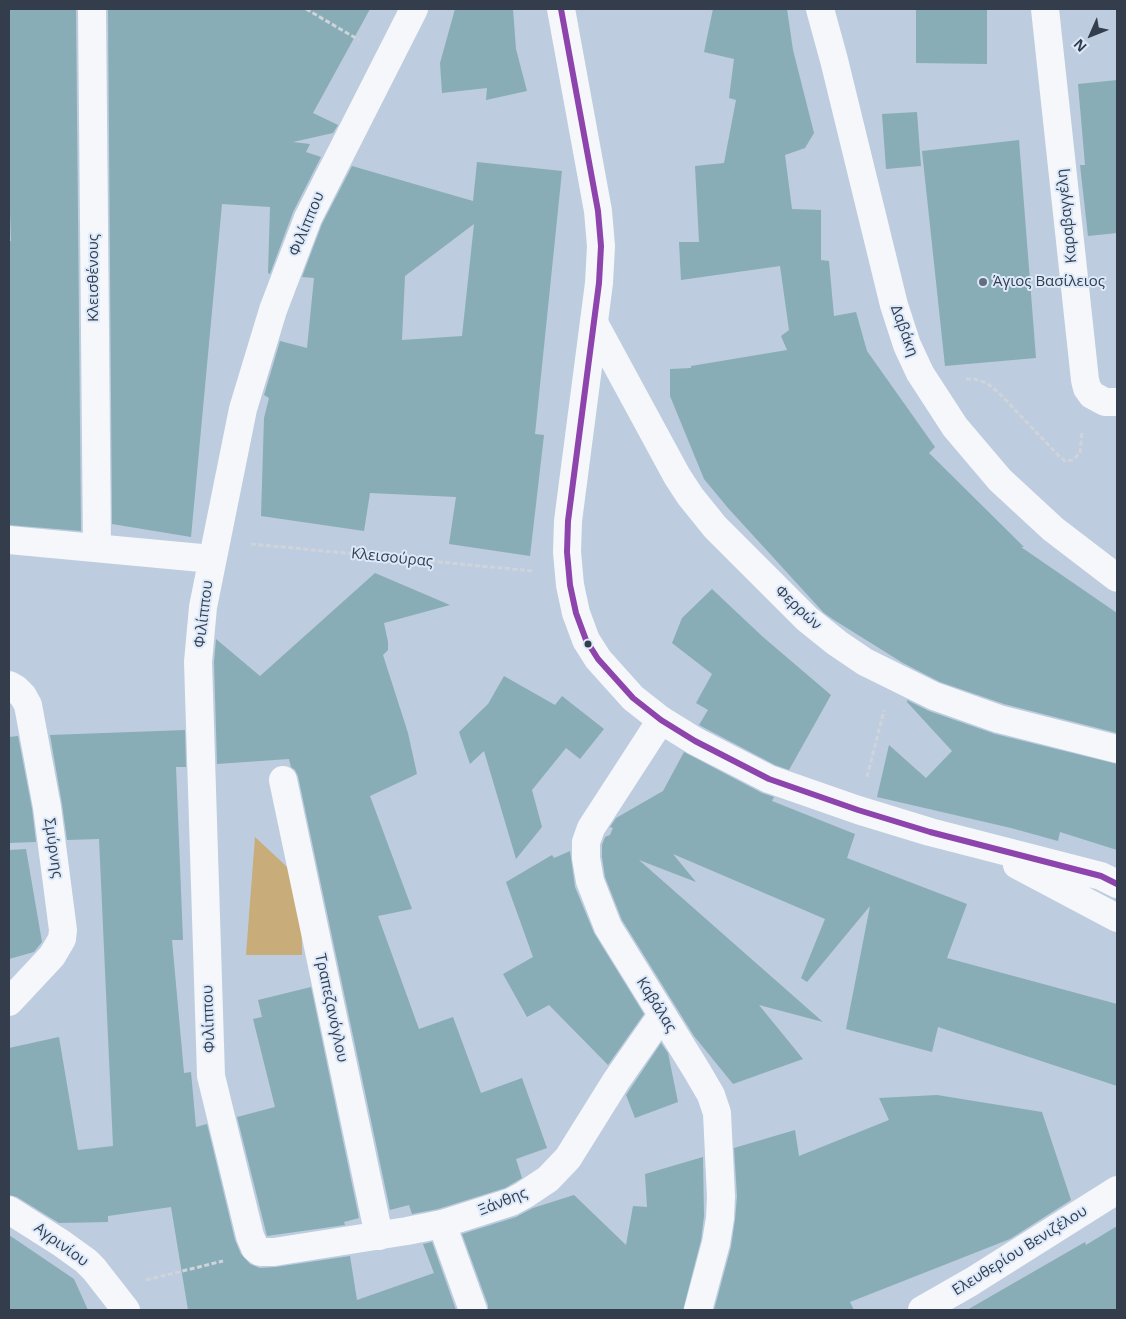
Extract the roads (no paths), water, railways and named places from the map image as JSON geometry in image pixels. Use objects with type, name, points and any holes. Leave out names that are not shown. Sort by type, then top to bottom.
[{"type":"street","name":"Κλεισθένους","points":[[92,9],[97,548]]},
{"type":"street","name":"Φιλίππου","points":[[260,1252],[255,1248],[250,1236],[211,1076],[198,662],[203,606],[242,409],[273,310],[308,218],[414,9]]},
{"type":"street","points":[[561,9],[598,211],[599,283],[568,521],[569,575],[576,613],[586,640],[598,659],[633,698],[661,720],[695,741],[769,779],[858,810],[1101,876],[1117,884]]},
{"type":"street","name":"Δαβάκη","points":[[820,9],[894,305],[907,345],[920,373],[954,427],[1000,480],[1053,530],[1117,578]]},
{"type":"street","name":"Καραβαγγέλη","points":[[1045,9],[1085,380],[1087,388],[1104,398]]},
{"type":"street","name":"Φερρών","points":[[594,323],[677,476],[690,496],[715,527],[808,619],[837,643],[866,662],[934,696],[999,719],[1117,749]]},
{"type":"street","points":[[9,540],[97,548],[214,550]]},
{"type":"street","name":"Σμύρνης","points":[[9,685],[23,696],[28,705],[47,807],[63,930],[62,940],[52,956],[9,1002]]},
{"type":"street","name":"Καβάλας","points":[[661,720],[591,828],[586,842],[586,858],[590,881],[608,927],[711,1095],[718,1120],[720,1218],[716,1243],[698,1310]]},
{"type":"street","name":"Τραπεζανόγλου","points":[[283,780],[379,1236]]},
{"type":"street","points":[[978,844],[1117,918]]},
{"type":"street","points":[[1117,896],[1090,881],[1082,887],[1117,906]]},
{"type":"street","name":"Ξάνθης","points":[[260,1252],[274,1252],[379,1236],[442,1224],[511,1202],[537,1188],[568,1158],[576,1147],[616,1082],[662,1015]]},
{"type":"street","name":"Ελευθερίου Βενιζέλου","points":[[922,1310],[979,1277],[1117,1190]]},
{"type":"street","name":"Αγρινίου","points":[[9,1210],[76,1253],[94,1269],[126,1310]]},
{"type":"street","points":[[442,1224],[473,1310]]},
{"type":"place","name":"Άγιος Βασίλειος","points":[[983,282]]}]
